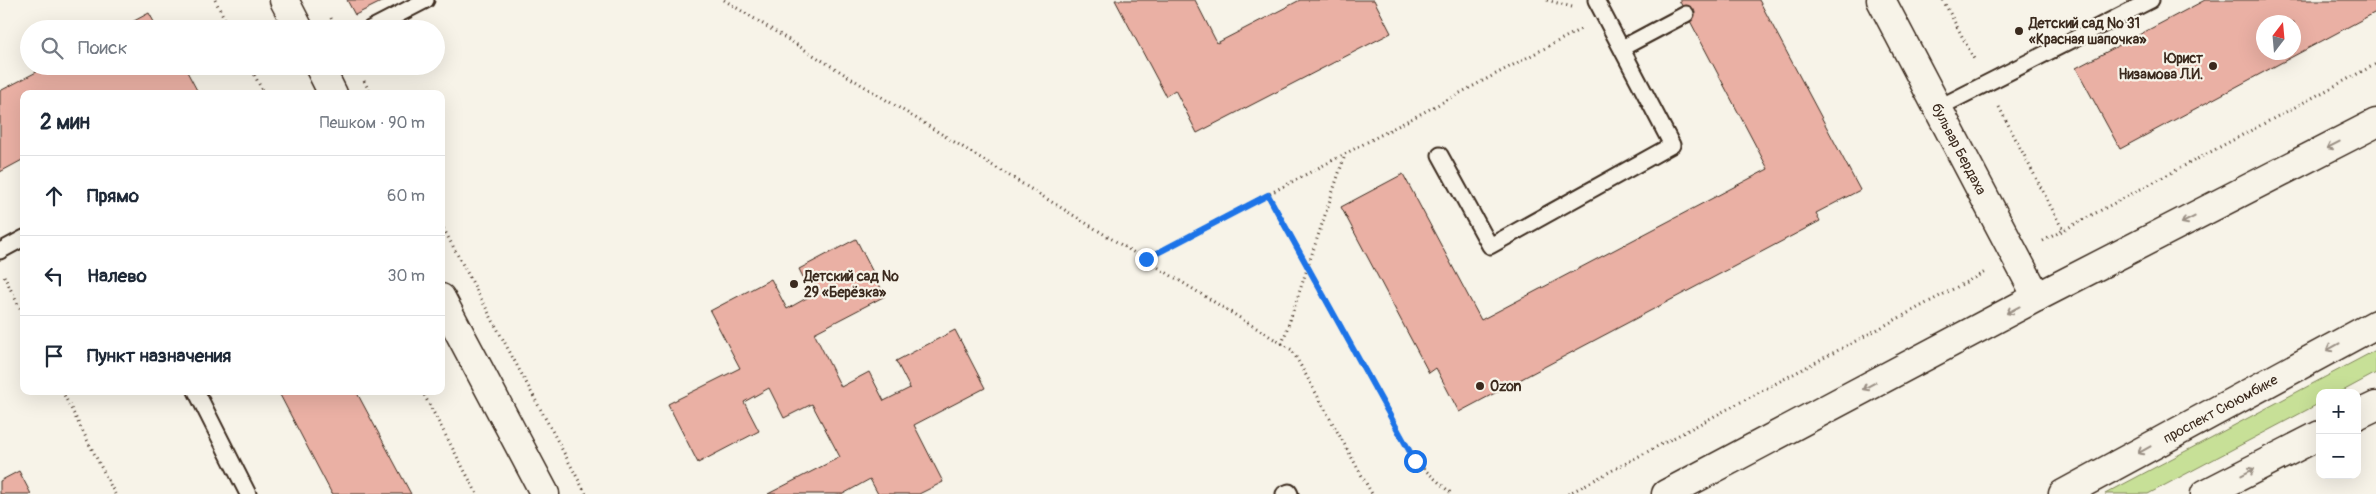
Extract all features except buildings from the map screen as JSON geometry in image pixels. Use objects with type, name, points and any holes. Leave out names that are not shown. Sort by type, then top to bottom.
[{"type":"street","points":[[284,0],[294,20]]},
{"type":"street","name":"бульвар Бердаха","points":[[1882,0],[2037,297]]},
{"type":"street","points":[[324,75],[331,90]]},
{"type":"street","points":[[1666,494],[2037,297],[2376,123]]},
{"type":"street","points":[[445,306],[545,494]]},
{"type":"street","name":"проспект Сююмбике","points":[[2063,494],[2376,324]]},
{"type":"street","points":[[2361,413],[2376,406]]},
{"type":"street","points":[[2205,494],[2316,437]]},
{"type":"lane","points":[[387,20],[426,0]]},
{"type":"lane","points":[[1440,155],[1490,246],[1672,145],[1596,0]]},
{"type":"lane","points":[[1938,108],[2151,0]]},
{"type":"lane","points":[[1622,48],[1686,14]]},
{"type":"lane","points":[[0,251],[20,240]]},
{"type":"lane","points":[[198,395],[248,494]]},
{"type":"lane","points":[[1284,494],[1289,492],[1290,494]]},
{"type":"path","points":[[215,0],[225,20]]},
{"type":"path","points":[[724,0],[1292,350],[1372,494]]},
{"type":"path","points":[[1547,0],[1605,16]]},
{"type":"path","points":[[1943,0],[2063,230]]},
{"type":"path","points":[[1146,259],[1605,16]]},
{"type":"path","points":[[1568,494],[2376,64]]},
{"type":"path","points":[[254,75],[262,90]]},
{"type":"path","points":[[1282,344],[1346,154]]},
{"type":"path","points":[[1268,195],[1415,461],[1452,494]]},
{"type":"path","points":[[445,231],[586,494]]},
{"type":"path","points":[[0,269],[20,308]]},
{"type":"path","points":[[64,395],[115,494]]},
{"type":"path","points":[[424,395],[477,494]]},
{"type":"green space","points":[[2376,350],[2376,373],[2346,389],[2316,389],[2316,405],[2148,494],[2105,494]]},
{"type":"place","name":"Детский сад № 31 «Красная шапочка»","points":[[2019,31]]},
{"type":"place","name":"Юрист Низамова Л.И.","points":[[2213,66]]},
{"type":"place","name":"Детский сад № 29 «Берёзка»","points":[[794,284]]},
{"type":"place","name":"Ozon","points":[[1480,386]]},
{"type":"route","points":[[1146,259],[1268,195],[1415,461]]}]
